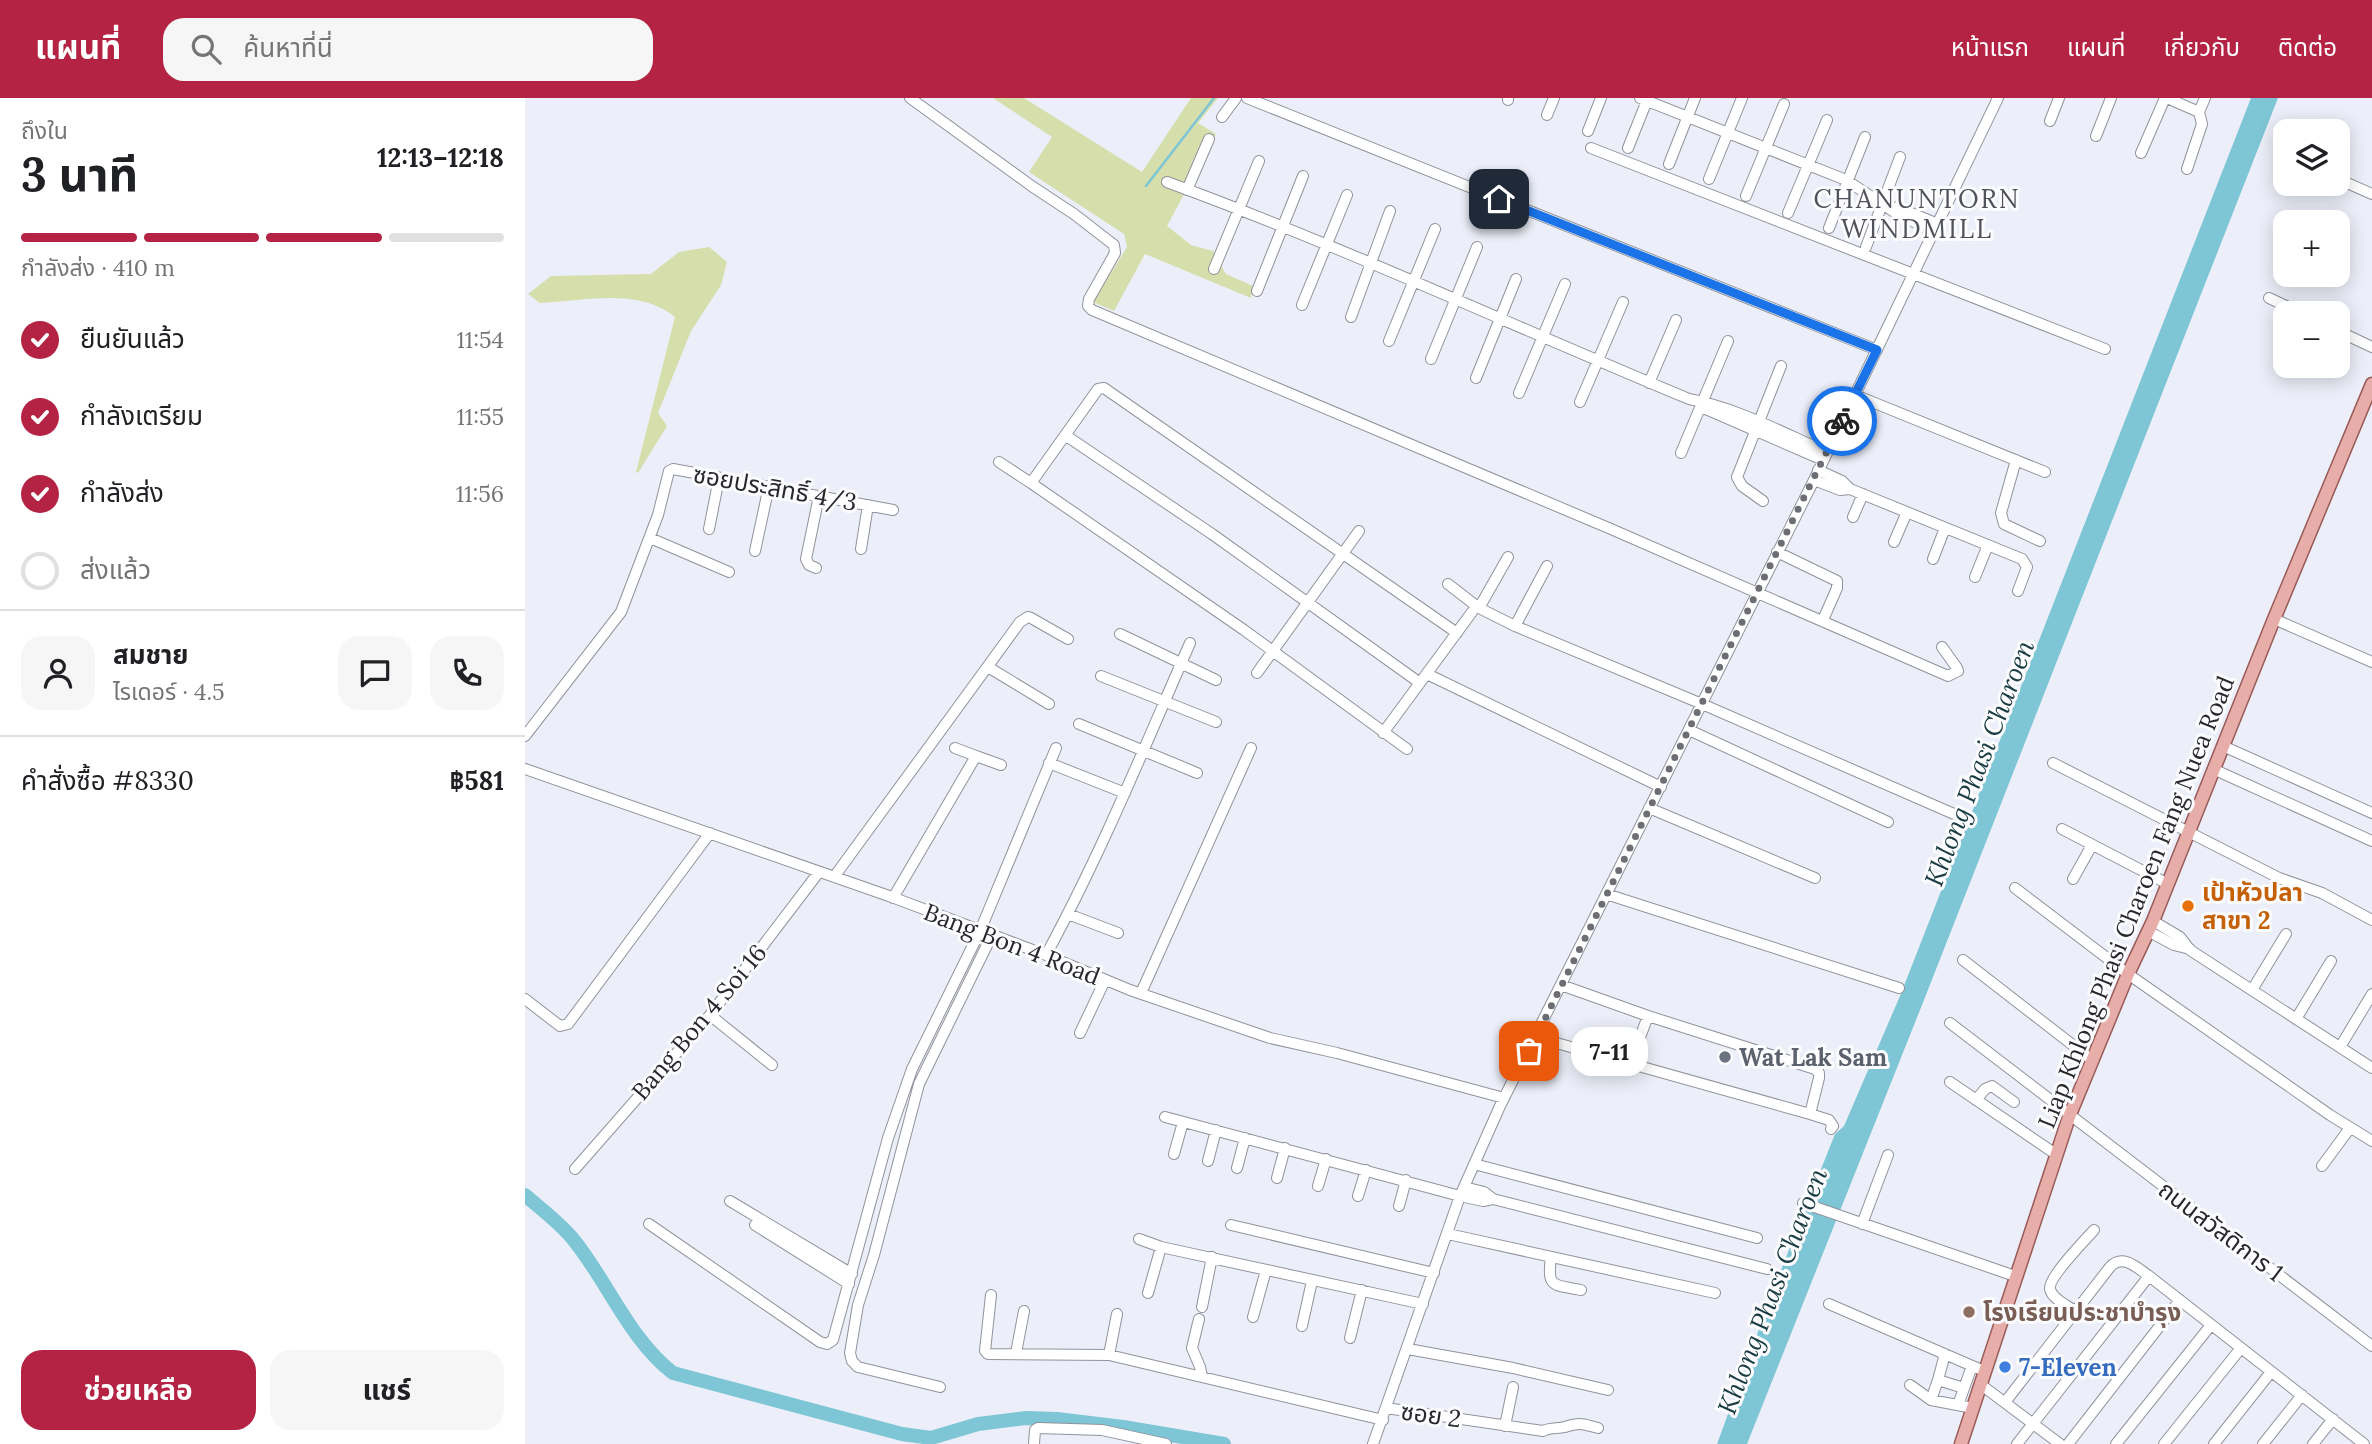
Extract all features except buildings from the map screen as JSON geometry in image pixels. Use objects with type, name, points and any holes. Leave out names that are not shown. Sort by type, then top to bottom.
[{"type":"main road","name":"Liap Khlong Phasi Charoen Fang Nuea Road","points":[[1961,1444],[1973,1408],[1979,1374],[2069,1117],[2128,974],[2151,926],[2372,384]]},
{"type":"street","points":[[910,98],[1114,245],[1115,253],[1089,299],[1088,306],[1092,310],[1952,676],[1958,671],[1957,668],[1942,647]]},
{"type":"street","points":[[1222,117],[1235,98]]},
{"type":"street","points":[[1247,98],[1877,350]]},
{"type":"street","points":[[1547,116],[1554,98]]},
{"type":"street","points":[[1588,131],[1601,98]]},
{"type":"street","points":[[1669,164],[1695,98]]},
{"type":"street","points":[[1709,179],[1742,98]]},
{"type":"street","points":[[1373,1444],[1462,1192],[1504,1098],[1758,593],[1998,98]]},
{"type":"street","points":[[2050,121],[2059,98]]},
{"type":"street","points":[[2097,135],[2111,98]]},
{"type":"street","points":[[2141,153],[2166,98],[2199,112]]},
{"type":"street","points":[[2187,169],[2202,124],[2199,112],[2205,98]]},
{"type":"street","points":[[1628,148],[1645,99],[1846,180],[1886,205],[1899,207],[1936,228]]},
{"type":"street","points":[[1747,196],[1784,104]]},
{"type":"street","points":[[1788,213],[1827,120]]},
{"type":"street","points":[[1829,228],[1865,137]]},
{"type":"street","points":[[1187,190],[1209,139]]},
{"type":"street","points":[[1591,148],[2105,349]]},
{"type":"street","points":[[1866,247],[1886,205],[1900,157]]},
{"type":"street","points":[[1214,269],[1259,161]]},
{"type":"street","points":[[1257,292],[1303,176]]},
{"type":"street","points":[[1167,182],[1457,298],[1649,383],[1825,456]]},
{"type":"street","points":[[2350,184],[2372,194]]},
{"type":"street","points":[[1302,305],[1347,195]]},
{"type":"street","points":[[1351,317],[1390,211]]},
{"type":"street","points":[[1389,341],[1434,229]]},
{"type":"street","points":[[1430,359],[1477,247]]},
{"type":"street","points":[[1476,378],[1516,279]]},
{"type":"street","points":[[1519,393],[1565,284]]},
{"type":"street","points":[[2269,298],[2275,301]]},
{"type":"street","points":[[1580,402],[1623,302]]},
{"type":"street","points":[[1649,383],[1676,320]]},
{"type":"street","points":[[2350,337],[2372,347]]},
{"type":"street","points":[[1681,453],[1728,341]]},
{"type":"street","points":[[1763,501],[1742,486],[1737,477],[1781,366]]},
{"type":"street","points":[[1031,483],[1098,389],[1104,388],[1457,633]]},
{"type":"street","points":[[1855,395],[2045,472]]},
{"type":"street","points":[[1065,435],[1420,684]]},
{"type":"street","points":[[2016,460],[2001,519],[2004,524],[2040,541]]},
{"type":"street","points":[[999,462],[1273,651],[1407,749]]},
{"type":"street","name":"ซอยประสิทธิ์ 4/3","points":[[525,736],[618,617],[650,538],[669,471],[673,469],[893,510]]},
{"type":"street","points":[[1816,475],[1842,481],[1850,489],[2026,562],[2027,567],[2018,591]]},
{"type":"street","points":[[709,529],[719,478]]},
{"type":"street","points":[[755,551],[769,486]]},
{"type":"street","points":[[1853,517],[1863,494]]},
{"type":"street","points":[[816,568],[809,565],[806,559],[819,496]]},
{"type":"street","points":[[861,549],[868,505]]},
{"type":"street","points":[[1894,542],[1907,512]]},
{"type":"street","points":[[1933,559],[1945,528]]},
{"type":"street","points":[[1257,673],[1359,531]]},
{"type":"street","points":[[650,538],[729,572]]},
{"type":"street","points":[[1975,577],[1988,545]]},
{"type":"street","points":[[1777,552],[1837,580],[1837,588],[1823,620]]},
{"type":"street","points":[[1383,733],[1476,610],[1508,556]]},
{"type":"street","points":[[1515,626],[1547,566]]},
{"type":"street","points":[[1448,584],[1476,610],[1702,704],[1954,814]]},
{"type":"street","points":[[834,877],[1020,622],[1028,617],[1068,639]]},
{"type":"street","points":[[2274,619],[2372,662]]},
{"type":"street","points":[[1120,634],[1216,680]]},
{"type":"street","points":[[1046,955],[1125,793],[1190,643]]},
{"type":"street","points":[[988,667],[1049,704]]},
{"type":"street","points":[[1427,674],[1661,787]]},
{"type":"street","points":[[1101,676],[1216,722]]},
{"type":"street","points":[[1079,724],[1196,773]]},
{"type":"street","points":[[1689,730],[1888,822]]},
{"type":"street","points":[[2223,746],[2369,811],[2372,822]]},
{"type":"street","points":[[955,748],[1001,765]]},
{"type":"street","points":[[649,1224],[820,1342],[827,1344],[833,1340],[888,1138],[912,1069],[979,931],[1056,748]]},
{"type":"street","points":[[1141,993],[1251,748]]},
{"type":"street","points":[[893,898],[976,756]]},
{"type":"street","points":[[1049,763],[1125,793]]},
{"type":"street","points":[[2053,763],[2279,878],[2322,893],[2372,920]]},
{"type":"street","name":"Bang Bon 4 Road","points":[[525,769],[893,898],[1105,980],[1270,1038],[1336,1052],[1504,1098]]},
{"type":"street","points":[[2213,769],[2372,841]]},
{"type":"street","points":[[1649,808],[1815,878]]},
{"type":"street","points":[[2061,830],[2168,884]]},
{"type":"street","points":[[525,999],[560,1026],[568,1024],[710,833]]},
{"type":"street","points":[[2073,879],[2092,845]]},
{"type":"street","name":"Bang Bon 4 Soi 16","points":[[575,1169],[710,1014],[819,872]]},
{"type":"street","points":[[2015,888],[2128,974],[2372,1141]]},
{"type":"street","points":[[1605,894],[1899,988]]},
{"type":"street","points":[[1068,914],[1118,933]]},
{"type":"street","points":[[2151,926],[2174,945],[2190,950],[2372,1068]]},
{"type":"street","points":[[2252,990],[2285,934]]},
{"type":"street","points":[[940,1387],[858,1367],[850,1353],[858,1305],[874,1255],[919,1084],[992,935]]},
{"type":"street","points":[[1963,960],[2092,1060]]},
{"type":"street","points":[[2296,1019],[2331,961]]},
{"type":"street","points":[[1080,1033],[1105,980]]},
{"type":"street","points":[[1561,985],[1818,1071],[1819,1078],[1810,1114]]},
{"type":"street","points":[[2340,1047],[2372,994]]},
{"type":"street","points":[[710,1014],[772,1065]]},
{"type":"street","points":[[1630,1064],[1648,1016]]},
{"type":"street","name":"ถนนสวัสดิการ 1","points":[[1949,1023],[2372,1346]]},
{"type":"street","points":[[1535,1037],[1810,1114],[1829,1121],[1833,1126],[1831,1129]]},
{"type":"street","points":[[1950,1082],[2057,1156]]},
{"type":"street","points":[[1976,1100],[1985,1089],[1992,1086],[2014,1102]]},
{"type":"street","points":[[1165,1117],[1406,1180],[1462,1192],[1484,1192],[1493,1199],[1767,1269]]},
{"type":"street","points":[[1174,1154],[1183,1122]]},
{"type":"street","points":[[2322,1166],[2350,1128]]},
{"type":"street","points":[[1208,1161],[1216,1130]]},
{"type":"street","points":[[1237,1168],[1245,1138]]},
{"type":"street","points":[[1277,1178],[1285,1149]]},
{"type":"street","points":[[1862,1224],[1888,1155]]},
{"type":"street","points":[[1318,1186],[1326,1159]]},
{"type":"street","points":[[1474,1164],[1757,1238]]},
{"type":"street","points":[[1358,1196],[1366,1170]]},
{"type":"street","points":[[1399,1206],[1406,1180]]},
{"type":"street","points":[[730,1201],[850,1279]]},
{"type":"street","points":[[1805,1204],[2015,1276]]},
{"type":"street","points":[[755,1225],[850,1279]]},
{"type":"street","points":[[1231,1225],[1434,1273]]},
{"type":"street","points":[[2075,1311],[2055,1297],[2050,1291],[2050,1285],[2094,1230]]},
{"type":"street","points":[[1448,1234],[1715,1293]]},
{"type":"street","points":[[1139,1238],[1161,1247],[1423,1304]]},
{"type":"street","points":[[1148,1293],[1161,1247]]},
{"type":"street","points":[[1551,1257],[1548,1276],[1550,1280],[1557,1285],[1581,1290]]},
{"type":"street","points":[[1202,1307],[1212,1258]]},
{"type":"street","points":[[2005,1401],[2115,1261],[2126,1261],[2149,1276],[2363,1444]]},
{"type":"street","points":[[1253,1317],[1266,1270]]},
{"type":"street","points":[[2017,1444],[2149,1276]]},
{"type":"street","points":[[1302,1326],[1312,1280]]},
{"type":"street","points":[[1350,1338],[1362,1290]]},
{"type":"street","points":[[991,1295],[985,1351],[988,1354],[1109,1355],[1383,1420]]},
{"type":"street","points":[[2068,1444],[2180,1300]]},
{"type":"street","points":[[1829,1304],[1945,1354],[1979,1374],[2005,1401],[2060,1444]]},
{"type":"street","points":[[1016,1353],[1024,1311]]},
{"type":"street","points":[[1109,1355],[1117,1314]]},
{"type":"street","points":[[1199,1319],[1192,1348],[1202,1376]]},
{"type":"street","points":[[2116,1444],[2211,1325]]},
{"type":"street","points":[[2164,1444],[2241,1348]]},
{"type":"street","points":[[1408,1349],[1513,1368],[1608,1390]]},
{"type":"street","points":[[1931,1400],[1945,1354]]},
{"type":"street","points":[[2214,1444],[2271,1372]]},
{"type":"street","points":[[1958,1405],[1964,1388],[1979,1374]]},
{"type":"street","points":[[1938,1380],[1964,1388]]},
{"type":"street","points":[[1910,1385],[1931,1400],[1973,1408]]},
{"type":"street","points":[[1505,1426],[1513,1387]]},
{"type":"street","points":[[2263,1444],[2302,1395]]},
{"type":"street","name":"ซอย 2","points":[[1386,1408],[1543,1431],[1577,1422],[1598,1428]]},
{"type":"street","points":[[2313,1444],[2333,1419]]},
{"type":"street","points":[[1034,1444],[1038,1428],[1102,1430],[1166,1444]]},
{"type":"green space","points":[[993,98],[1024,98],[1142,172],[1191,98],[1218,98],[1198,123],[1216,134],[1167,226],[1191,245],[1213,251],[1226,274],[1253,286],[1251,298],[1145,254],[1114,311],[1093,302],[1127,247],[1124,234],[1029,172],[1052,137]]},
{"type":"green space","points":[[709,247],[727,262],[721,285],[691,331],[658,413],[667,426],[638,473],[636,472],[675,317],[661,308],[628,299],[540,303],[528,294],[551,276],[651,274],[679,252]]},
{"type":"water","points":[[2251,98],[2278,98],[1922,1005],[1747,1444],[1717,1444],[1777,1280],[1835,1134],[1844,1126],[1900,996]]},
{"type":"waterway","points":[[1146,186],[1214,98]]},
{"type":"waterway","points":[[525,1195],[573,1239],[631,1327],[673,1373],[902,1434],[931,1438],[978,1424],[1026,1418],[1123,1427],[1224,1444]]},
{"type":"way so far","points":[[1529,1051],[1842,421]]},
{"type":"place","name":"เป้าหัวปลา สาขา 2","points":[[2188,906]]},
{"type":"place","name":"7-11","points":[[1529,1051]]},
{"type":"place","name":"Wat Lak Sam","points":[[1725,1057]]},
{"type":"place","name":"โรงเรียนประชาบำรุง","points":[[1969,1312]]},
{"type":"place","name":"7-Eleven","points":[[2005,1367]]},
{"type":"district","name":"CHANUNTORN WINDMILL","points":[[1917,213]]},
{"type":"route","points":[[1499,199],[1877,350],[1842,421]]},
{"type":"water label","name":"Khlong Phasi Charoen","points":[[1979,763]]},
{"type":"water label","name":"Khlong Phasi Charoen","points":[[1772,1291]]}]
